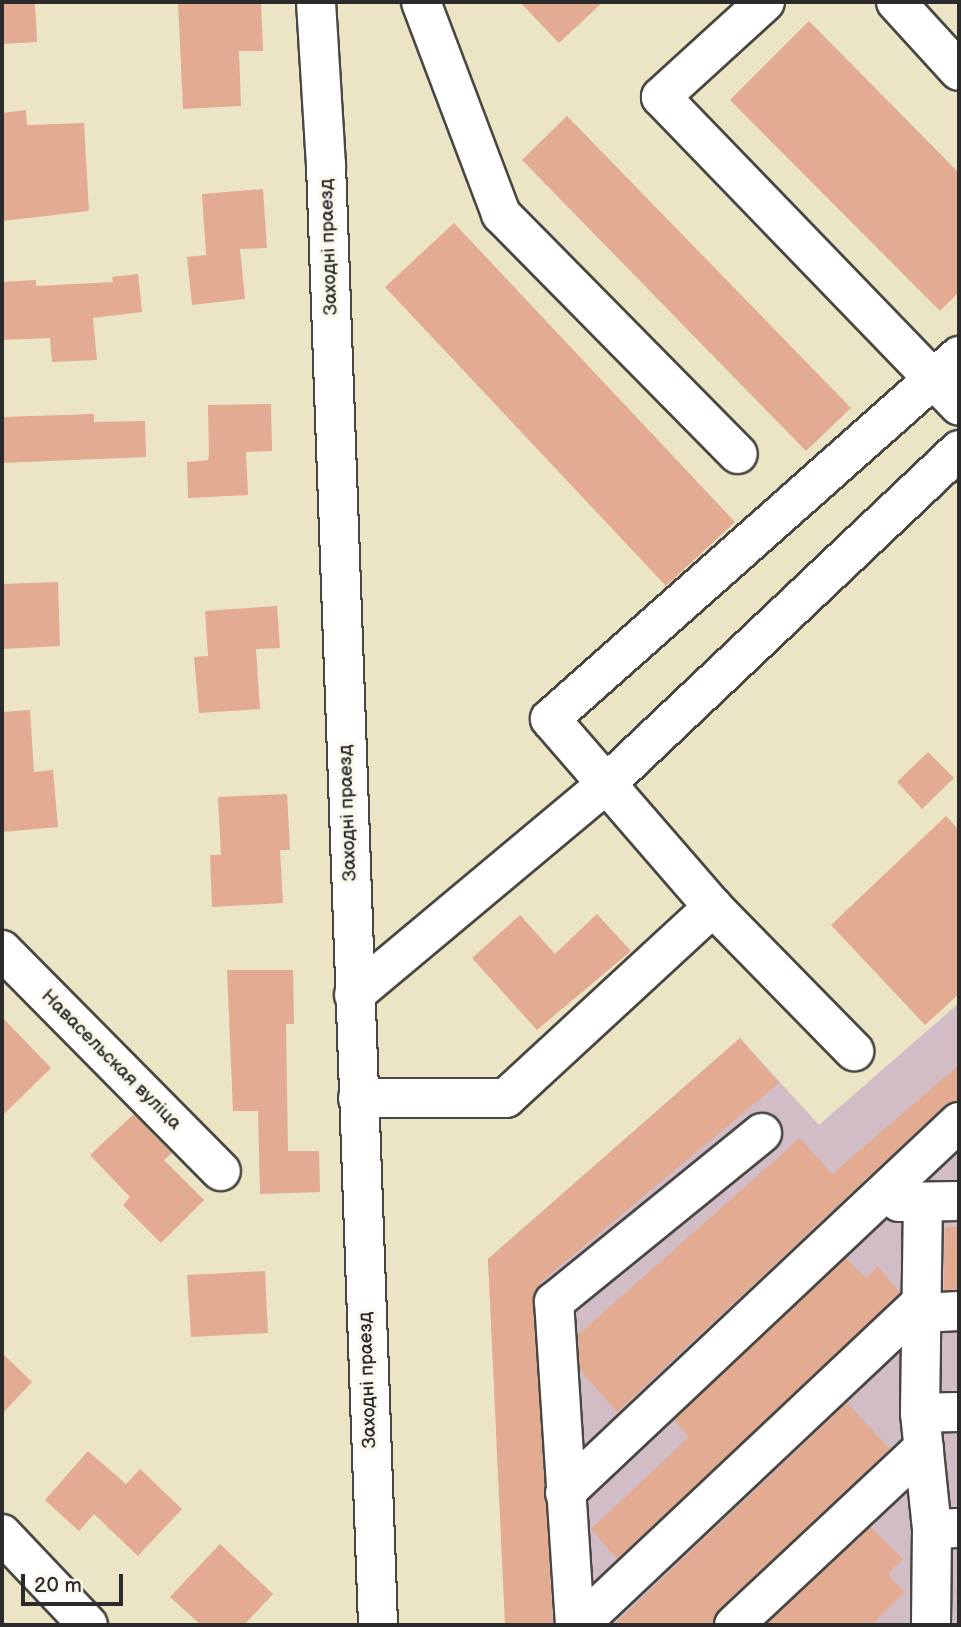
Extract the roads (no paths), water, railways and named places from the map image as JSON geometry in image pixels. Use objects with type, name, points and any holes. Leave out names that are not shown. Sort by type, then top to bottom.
[{"type":"street","name":"Заходні праезд","points":[[316,2],[326,165],[378,1625]]},
{"type":"street","points":[[421,2],[501,214],[738,454]]},
{"type":"street","points":[[765,2],[661,97],[951,380],[550,719],[713,907],[854,1051]]},
{"type":"street","points":[[896,2],[959,72]]},
{"type":"street","points":[[354,995],[606,784],[959,450]]},
{"type":"street","points":[[358,1098],[506,1098],[713,907]]},
{"type":"street","name":"Навасельская вуліца","points":[[2,950],[221,1171]]},
{"type":"street","points":[[565,1493],[959,1122]]},
{"type":"street","points":[[577,1625],[565,1493],[554,1302],[762,1133]]},
{"type":"street","points":[[876,1202],[941,1201],[921,1308],[922,1430],[946,1529],[932,1625]]},
{"type":"street","points":[[577,1625],[921,1308],[959,1311]]},
{"type":"street","points":[[734,1625],[922,1430],[959,1412]]},
{"type":"street","points":[[2,1534],[88,1625]]}]
